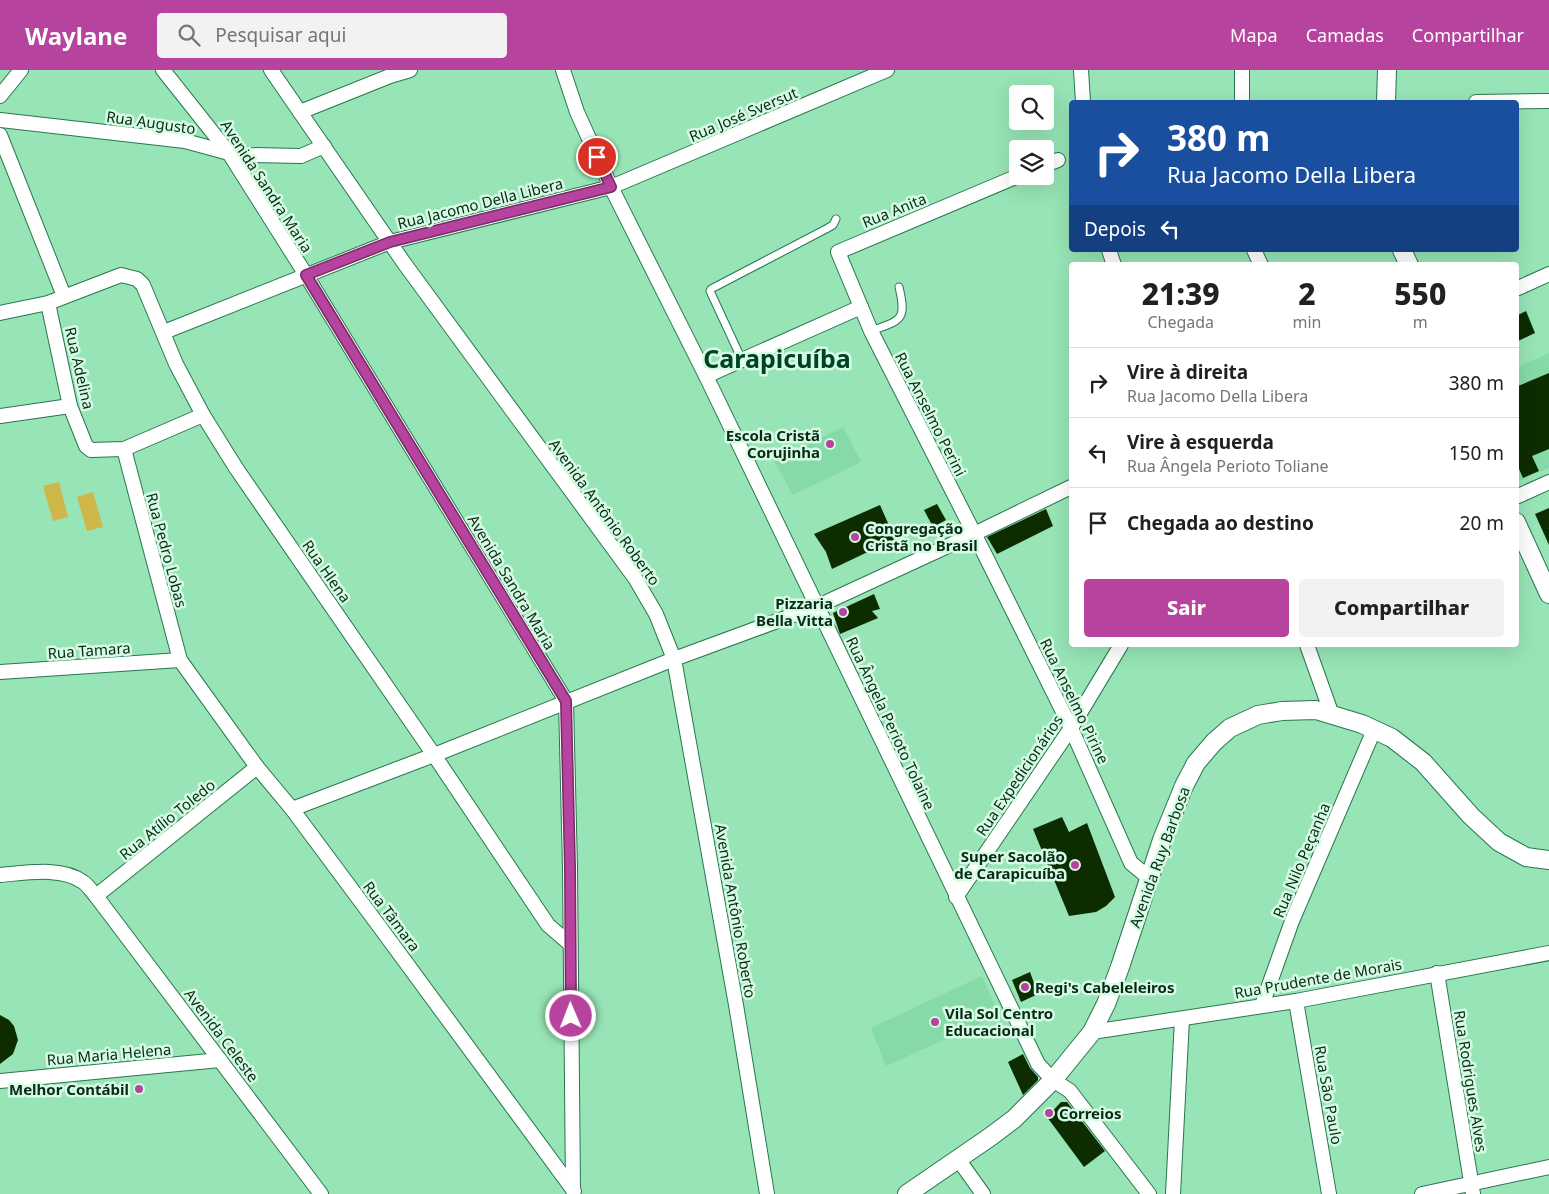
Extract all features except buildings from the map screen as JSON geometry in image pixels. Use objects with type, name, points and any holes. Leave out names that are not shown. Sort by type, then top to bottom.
[{"type":"street","points":[[0,96],[22,70]]},
{"type":"street","name":"Avenida Sandra Maria","points":[[163,70],[229,153],[306,275],[566,701]]},
{"type":"street","name":"Avenida Antônio Roberto","points":[[271,70],[390,242],[635,578],[656,614],[674,659],[736,1005],[767,1194]]},
{"type":"street","points":[[300,112],[390,76],[410,70]]},
{"type":"street","name":"Rua Ângela Perioto Tolaine","points":[[563,70],[577,112],[611,187],[818,606],[956,897],[1038,1064],[1053,1080],[1070,1091],[1149,1194]]},
{"type":"street","name":"Rua José Sversut","points":[[611,187],[887,70]]},
{"type":"street","points":[[1081,70],[1083,100]]},
{"type":"street","points":[[1242,70],[1242,100]]},
{"type":"street","points":[[1386,100],[1387,70]]},
{"type":"street","points":[[1519,101],[1549,101]]},
{"type":"street","name":"Rua Augusto","points":[[0,120],[185,142],[229,153],[249,155],[301,156],[324,146]]},
{"type":"street","points":[[0,135],[64,296]]},
{"type":"street","name":"Rua Anita","points":[[861,307],[838,252],[1009,180]]},
{"type":"street","name":"Rua Jacomo Della Libera","points":[[164,332],[231,307],[390,242],[611,187]]},
{"type":"street","points":[[1519,287],[1549,274]]},
{"type":"street","name":"Rua Hlena","points":[[0,313],[48,303],[120,275],[133,277],[143,284],[176,364],[203,415],[236,468],[434,755],[548,925],[570,944]]},
{"type":"street","name":"Rua Adelina","points":[[48,303],[70,406],[82,440],[91,450],[124,449]]},
{"type":"street","points":[[706,376],[861,307]]},
{"type":"street","name":"Rua Anselmo Perini","points":[[861,307],[871,331],[974,534]]},
{"type":"street","points":[[0,416],[70,406]]},
{"type":"street","points":[[124,449],[203,415]]},
{"type":"street","name":"Rua Pedro Lobas","points":[[124,449],[180,660]]},
{"type":"street","points":[[1519,496],[1549,482]]},
{"type":"street","points":[[292,809],[434,755],[674,659],[818,606],[1069,488]]},
{"type":"street","points":[[1519,529],[1549,594]]},
{"type":"street","name":"Rua Anselmo Pirine","points":[[974,534],[1071,728],[1131,863],[1149,878]]},
{"type":"street","name":"Rua Expedicionários","points":[[956,897],[1071,728],[1120,647]]},
{"type":"street","points":[[1308,647],[1332,715]]},
{"type":"street","name":"Rua Tamara","points":[[0,672],[180,660]]},
{"type":"street","name":"Rua Tâmara","points":[[180,660],[257,767],[292,809],[575,1192]]},
{"type":"street","points":[[566,701],[575,1192]]},
{"type":"street","name":"Avenida Ruy Barbosa","points":[[907,1194],[990,1137],[1014,1118],[1053,1080],[1092,1032],[1106,1004],[1120,967],[1162,840],[1184,786],[1196,763],[1214,742],[1230,728],[1258,715],[1282,711],[1316,710],[1374,730],[1392,738],[1423,762],[1471,816],[1499,842],[1526,857],[1549,860]]},
{"type":"street","name":"Rua Nilo Peçanha","points":[[1262,1005],[1292,921],[1374,730]]},
{"type":"street","name":"Rua Atílio Toledo","points":[[96,896],[257,767]]},
{"type":"street","name":"Avenida Celeste","points":[[0,875],[42,871],[82,881],[96,896],[321,1194]]},
{"type":"street","name":"Rua Prudente de Morais","points":[[1092,1032],[1296,1000],[1549,952]]},
{"type":"street","name":"Rua Rodrigues Alves","points":[[1437,973],[1472,1189]]},
{"type":"street","name":"Rua São Paulo","points":[[1296,1000],[1330,1194]]},
{"type":"street","points":[[1174,1194],[1182,1019]]},
{"type":"street","name":"Rua Maria Helena","points":[[0,1080],[220,1060]]},
{"type":"street","points":[[958,1159],[983,1194]]},
{"type":"street","points":[[1422,1194],[1472,1189],[1549,1167]]},
{"type":"lane","points":[[742,360],[710,291],[711,289],[826,229],[833,225],[836,219]]},
{"type":"lane","points":[[871,331],[890,324],[897,320],[901,314],[903,307],[899,288]]},
{"type":"shaded area","points":[[1549,353],[1549,468],[1519,481],[1519,367]]},
{"type":"shaded area","name":"Escola Cristã Corujinha","points":[[843,427],[861,462],[793,495],[774,461]]},
{"type":"shaded area","points":[[59,482],[68,517],[53,521],[43,486]]},
{"type":"shaded area","points":[[93,492],[103,527],[87,531],[77,497]]},
{"type":"shaded area","name":"Vila Sol Centro Educacional","points":[[982,976],[999,1015],[886,1066],[871,1028]]},
{"type":"place","name":"Escola Cristã Corujinha","points":[[830,444]]},
{"type":"place","name":"Congregação Cristã no Brasil","points":[[855,537]]},
{"type":"place","name":"Pizzaria Bella Vitta","points":[[843,612]]},
{"type":"place","name":"Super Sacolão de Carapicuíba","points":[[1075,865]]},
{"type":"place","name":"Regi's Cabeleleiros","points":[[1025,987]]},
{"type":"place","name":"Vila Sol Centro Educacional","points":[[935,1022]]},
{"type":"place","name":"Melhor Contábil","points":[[139,1089]]},
{"type":"place","name":"Correios","points":[[1049,1113]]},
{"type":"district","name":"Carapicuíba","points":[[777,358]]},
{"type":"route","points":[[571,1016],[566,701],[306,275],[390,242],[611,187],[597,157]]}]
